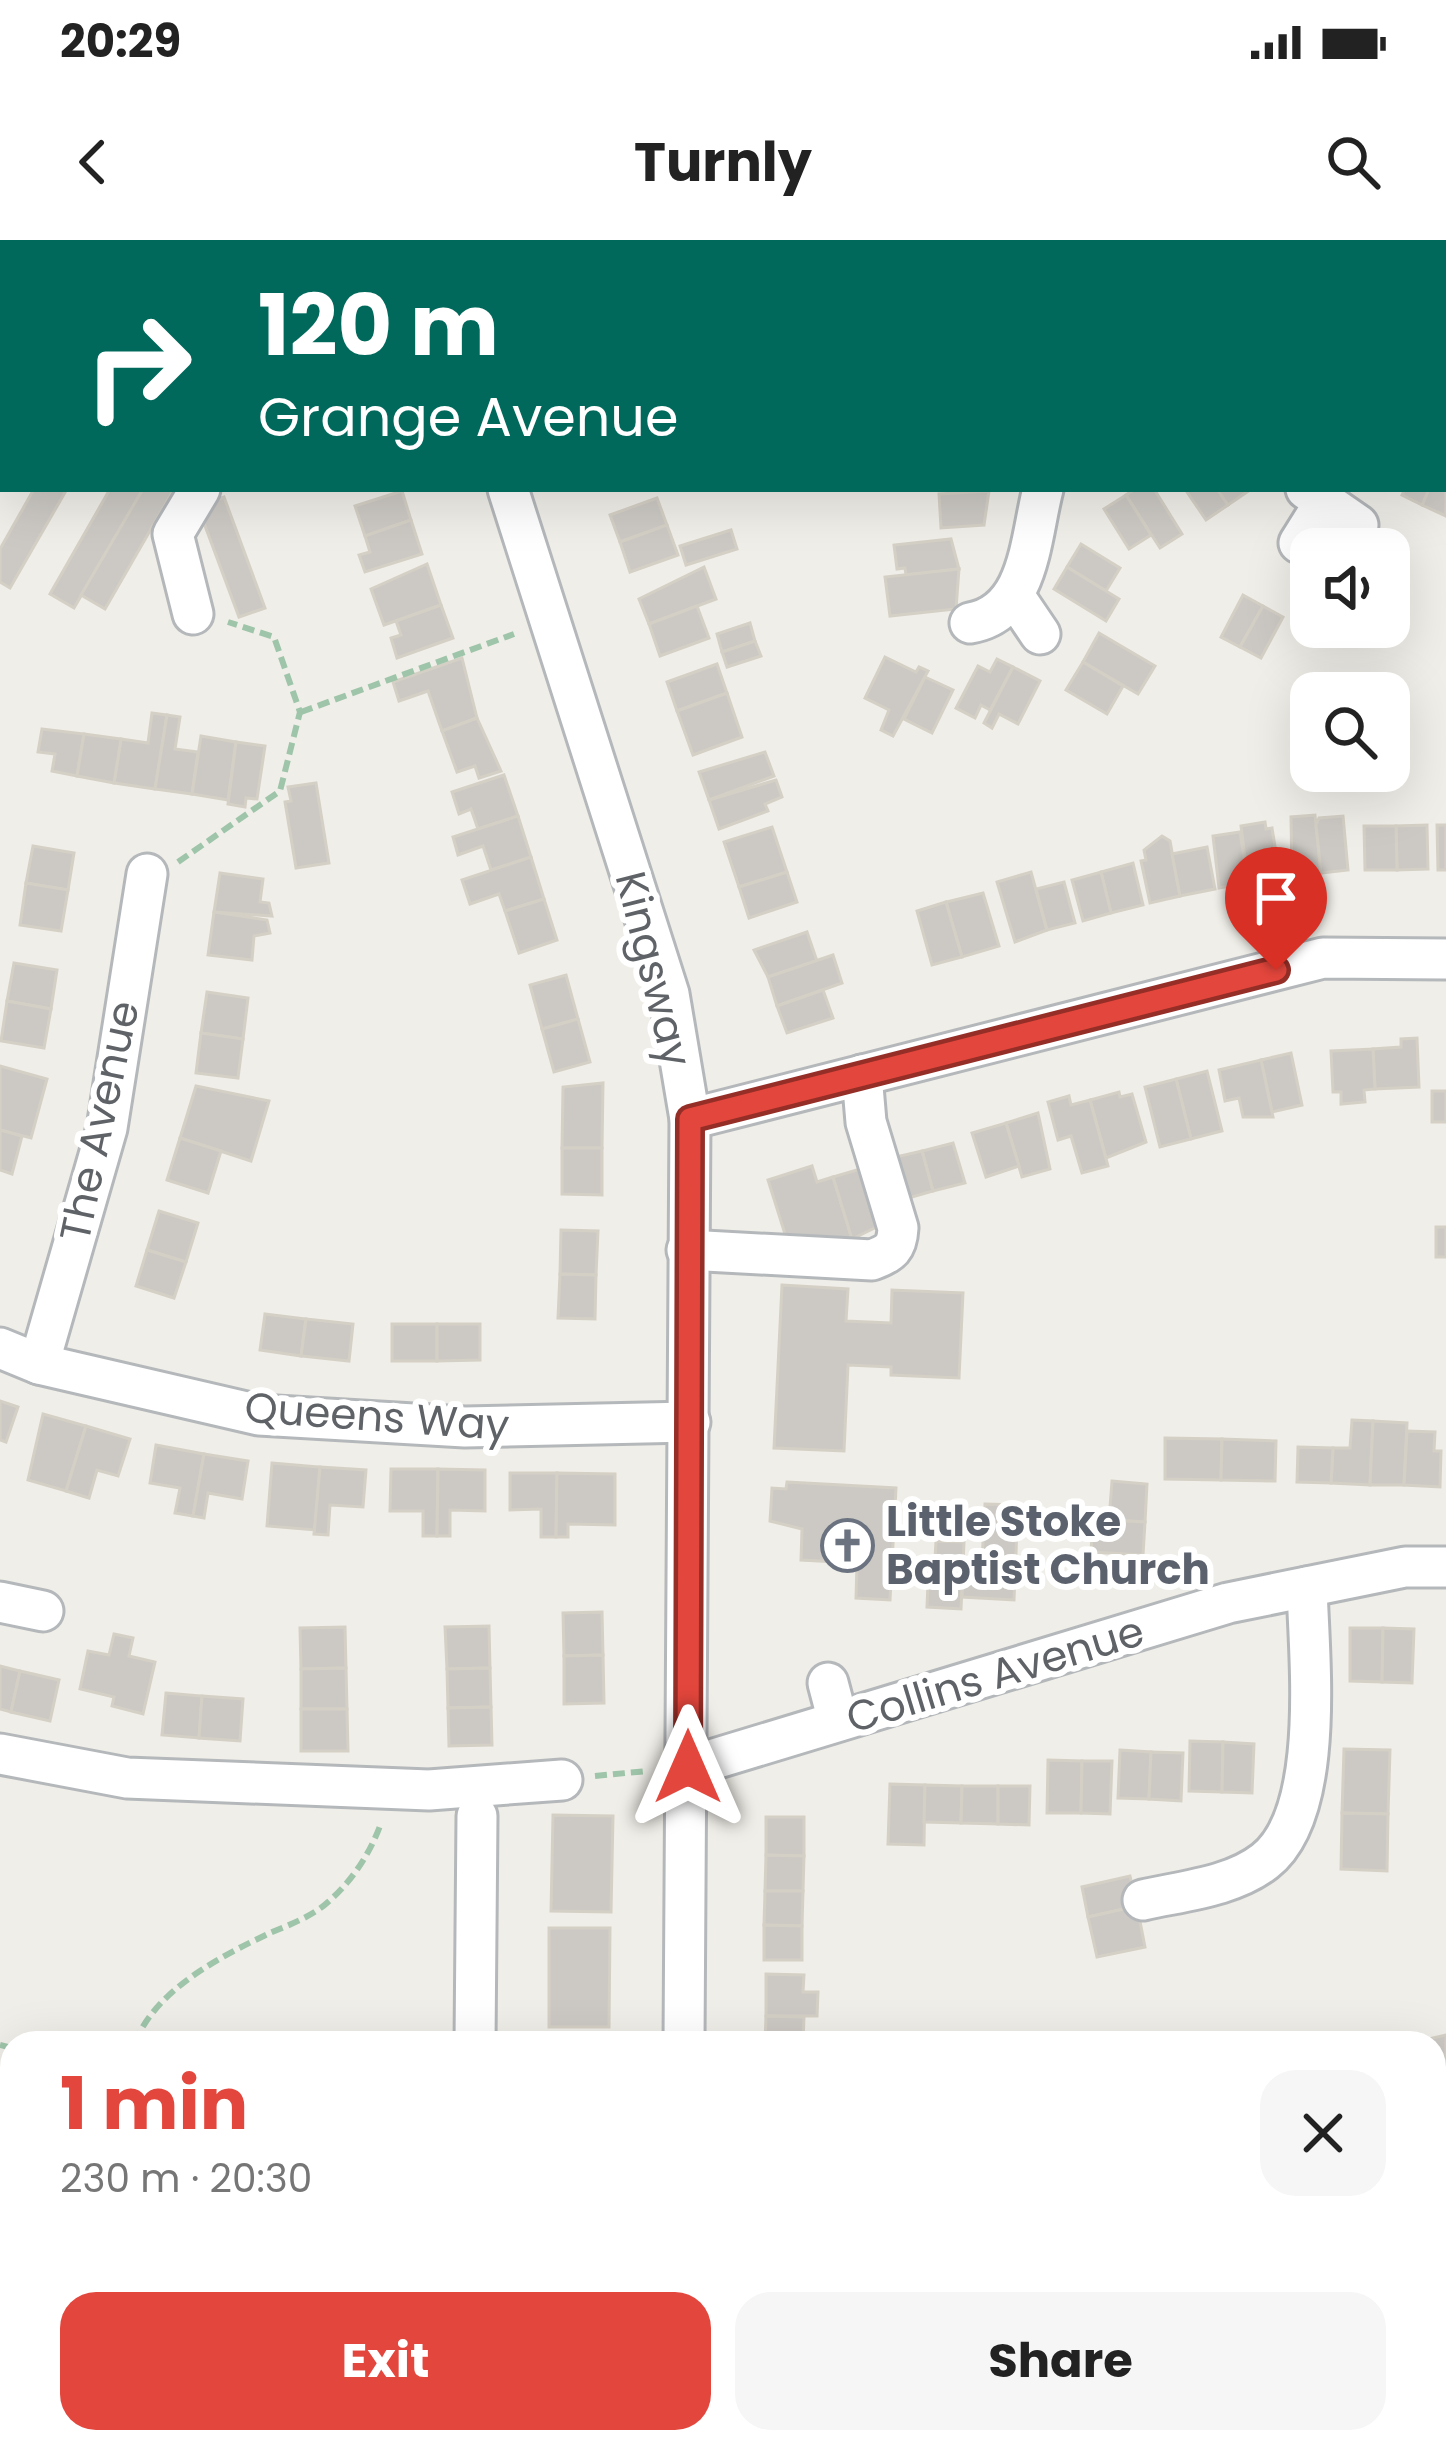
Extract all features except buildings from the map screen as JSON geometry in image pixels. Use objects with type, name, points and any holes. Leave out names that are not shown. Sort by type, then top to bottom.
[{"type":"street","points":[[193,614],[173,534],[198,492]]},
{"type":"street","name":"Kingsway","points":[[509,492],[669,994],[690,1119],[684,2031]]},
{"type":"street","points":[[970,623],[1000,615],[1015,597],[1042,492]]},
{"type":"street","points":[[1304,528],[1315,496],[1358,525]]},
{"type":"street","points":[[1015,597],[1040,634]]},
{"type":"street","name":"The Avenue","points":[[39,1364],[107,1128],[147,874]]},
{"type":"street","points":[[690,1119],[1323,958],[1446,959]]},
{"type":"street","points":[[687,1250],[872,1261],[890,1253],[898,1243],[898,1228],[866,1122],[862,1075]]},
{"type":"street","name":"Queens Way","points":[[0,1348],[39,1364],[259,1414],[465,1427],[690,1422]]},
{"type":"street","name":"Collins Avenue","points":[[688,1767],[1228,1603],[1405,1567],[1446,1567]]},
{"type":"street","points":[[1143,1900],[1250,1871],[1291,1830],[1310,1708],[1307,1587]]},
{"type":"street","points":[[0,1602],[43,1611]]},
{"type":"street","points":[[828,1683],[838,1721]]},
{"type":"street","points":[[0,1754],[127,1778],[394,1789],[562,1780]]},
{"type":"street","points":[[476,2031],[477,1816]]},
{"type":"path","points":[[147,874],[183,860],[280,791],[300,712],[274,637],[263,629],[193,614]]},
{"type":"path","points":[[300,712],[551,620]]},
{"type":"path","points":[[562,1780],[688,1767]]},
{"type":"path","points":[[139,2031],[174,1992],[233,1950],[326,1905],[369,1856],[394,1789]]},
{"type":"place","name":"Little Stoke Baptist Church","points":[[847,1545]]},
{"type":"route","points":[[688,1767],[690,1119],[1276,970]]}]
